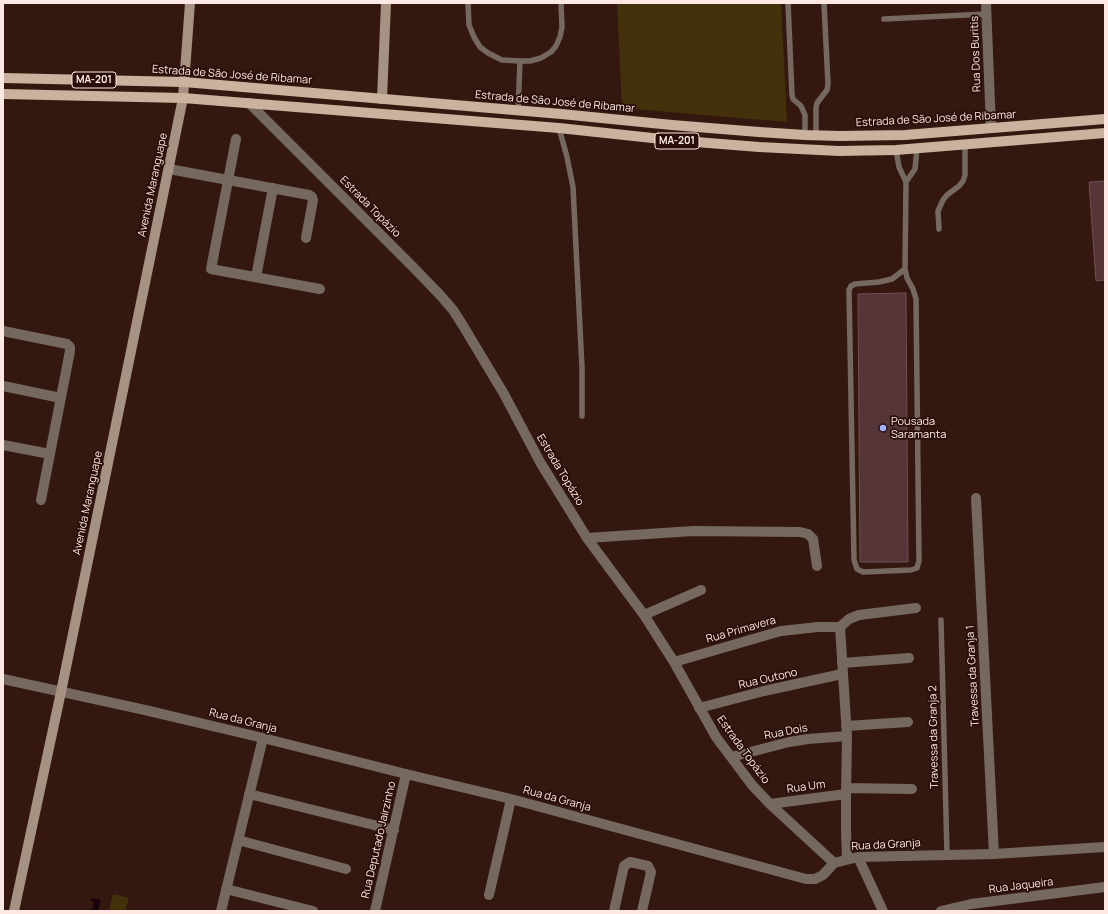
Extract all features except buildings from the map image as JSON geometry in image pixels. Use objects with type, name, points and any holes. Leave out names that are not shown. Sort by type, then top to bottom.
[{"type":"main road","name":"Estrada de São José de Ribamar","points":[[3,78],[184,82],[518,110],[672,125],[759,132],[840,136],[905,135],[1105,119]]},
{"type":"main road","name":"MA-201","points":[[3,94],[183,98],[559,128],[671,140],[759,147],[839,151],[896,150],[1105,133]]},
{"type":"street","name":"Avenida Maranguape","points":[[14,911],[61,692],[183,98],[190,3]]},
{"type":"street","points":[[382,99],[386,3]]},
{"type":"street","name":"Rua Dos Buritis","points":[[986,3],[991,128]]},
{"type":"street","name":"Estrada Topázio","points":[[249,103],[414,268],[453,310],[504,394],[540,462],[587,538],[644,615],[674,662],[716,737],[752,785],[770,804],[834,863]]},
{"type":"street","points":[[236,139],[211,269],[320,289]]},
{"type":"street","points":[[169,169],[309,195],[313,200],[306,238]]},
{"type":"street","points":[[256,277],[273,188]]},
{"type":"street","points":[[3,332],[67,344],[70,347],[41,500]]},
{"type":"street","points":[[3,386],[61,398]]},
{"type":"street","points":[[3,445],[50,454]]},
{"type":"street","name":"Travessa da Granja 1","points":[[976,498],[994,854]]},
{"type":"street","points":[[587,538],[693,531],[800,532],[808,534],[813,539],[817,566]]},
{"type":"street","points":[[644,615],[701,590]]},
{"type":"street","points":[[847,859],[846,731],[840,626],[849,619],[859,615],[916,608]]},
{"type":"street","name":"Rua Primavera","points":[[674,662],[781,631],[840,626]]},
{"type":"street","points":[[842,663],[909,658]]},
{"type":"street","name":"Rua Outono","points":[[699,708],[764,691],[842,674]]},
{"type":"street","name":"Rua da Granja","points":[[3,679],[145,710],[511,799],[806,879],[815,879],[823,875],[834,863],[858,857],[994,854],[1105,847]]},
{"type":"street","name":"Rua Dois","points":[[731,757],[790,742],[846,731],[908,722]]},
{"type":"street","points":[[221,911],[263,738]]},
{"type":"street","name":"Rua Deputado Jairzinho","points":[[374,911],[406,774]]},
{"type":"street","name":"Rua Um","points":[[770,804],[846,791],[912,789]]},
{"type":"street","points":[[249,794],[394,830]]},
{"type":"street","points":[[489,895],[511,799]]},
{"type":"street","points":[[238,840],[346,869]]},
{"type":"street","points":[[858,857],[883,911]]},
{"type":"street","points":[[614,911],[624,866],[630,862],[648,866],[651,872],[642,911]]},
{"type":"street","name":"Rua Jaqueira","points":[[940,911],[971,904],[1105,887]]},
{"type":"street","points":[[226,889],[313,911]]},
{"type":"lane","points":[[468,3],[469,25],[474,38],[480,47],[502,60],[520,61],[530,61],[541,58],[551,52],[556,46],[562,27],[561,3]]},
{"type":"lane","points":[[788,3],[792,95],[793,99],[801,106],[805,115],[805,134]]},
{"type":"lane","points":[[816,135],[817,103],[827,90],[828,84],[824,3]]},
{"type":"lane","points":[[884,19],[987,14]]},
{"type":"lane","points":[[518,110],[520,61]]},
{"type":"lane","points":[[559,128],[573,187],[582,368],[582,416]]},
{"type":"lane","points":[[939,229],[938,211],[943,200],[963,181],[965,174],[965,144]]},
{"type":"lane","points":[[906,182],[915,169],[917,148]]},
{"type":"lane","points":[[896,150],[899,167],[906,182],[905,269],[907,278],[916,299],[919,561],[917,568],[911,570],[863,572],[857,569],[854,560],[849,290],[851,286],[855,284],[879,282],[892,279],[905,269]]},
{"type":"lane","name":"Travessa da Granja 2","points":[[941,620],[947,854]]},
{"type":"shaded area","points":[[617,3],[781,3],[787,122],[622,108]]},
{"type":"shaded area","points":[[113,894],[129,898],[125,911],[109,911]]},
{"type":"shaded area","points":[[91,898],[101,900],[98,911],[90,911],[90,909],[93,909],[94,902],[91,901]]},
{"type":"place","name":"Pousada Saramanta","points":[[883,428]]}]
